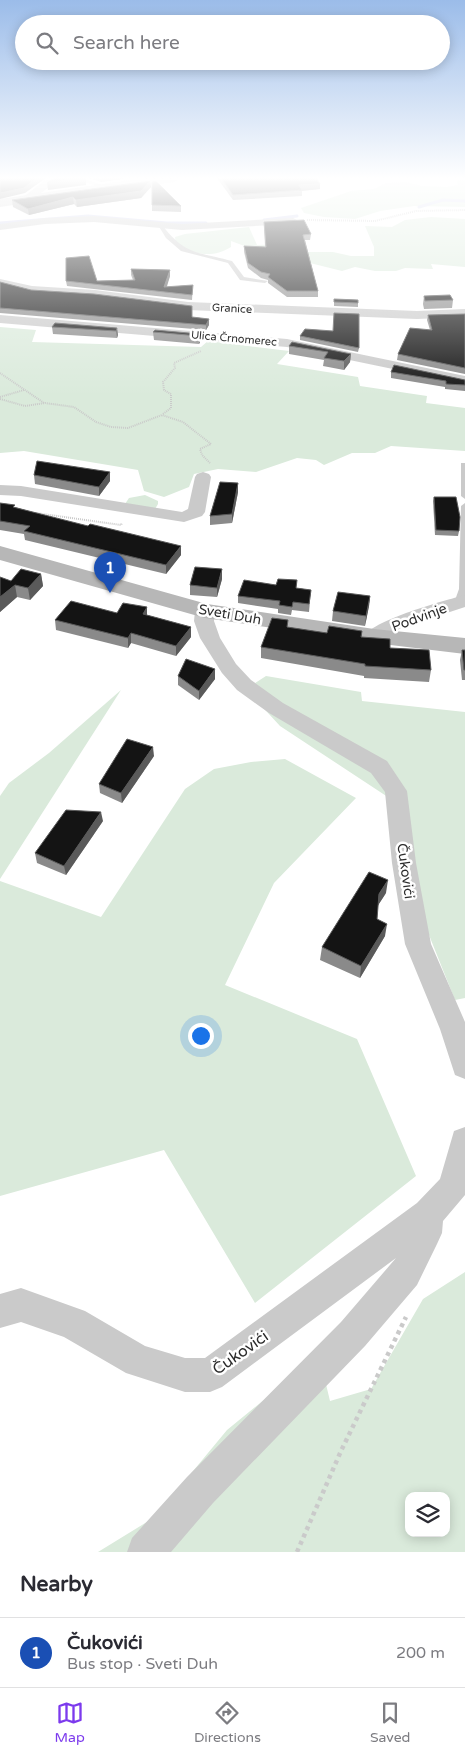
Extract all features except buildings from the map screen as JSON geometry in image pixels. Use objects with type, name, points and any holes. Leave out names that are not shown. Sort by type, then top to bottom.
[{"type":"main road","name":"Sveti Duh","points":[[0,553],[204,610],[374,636],[465,646]]},
{"type":"street","name":"Granice","points":[[0,283],[32,290],[94,294],[188,306],[407,314],[465,313]]},
{"type":"street","name":"Ulica Črnomerec","points":[[0,319],[227,337],[305,346],[465,380]]},
{"type":"street","points":[[0,490],[21,491],[176,516],[191,515],[196,512],[203,477]]},
{"type":"street","name":"Podvinje","points":[[374,636],[394,624],[462,602]]},
{"type":"street","name":"Čukovići","points":[[204,610],[204,621],[210,638],[229,668],[244,685],[276,708],[379,767],[396,791],[404,862],[418,944],[454,1029],[465,1066]]},
{"type":"street","name":"Čukovići","points":[[0,1311],[21,1305],[73,1323],[138,1360],[185,1375],[210,1375],[459,1190],[465,1141]]},
{"type":"street","points":[[146,1552],[200,1490],[353,1334],[405,1273],[426,1233],[428,1214]]},
{"type":"lane","points":[[184,250],[189,254],[230,262],[242,278],[265,281]]},
{"type":"lane","points":[[464,465],[465,496]]},
{"type":"lane","points":[[462,602],[464,589],[465,506]]},
{"type":"path","points":[[0,398],[25,406],[45,403],[74,406],[96,422],[111,427],[128,428],[162,415],[171,408],[171,394],[164,390],[163,382],[175,368],[174,363],[180,359],[195,356],[207,345],[215,345],[227,337]]},
{"type":"path","points":[[0,373],[25,390],[33,398],[45,403]]},
{"type":"path","points":[[0,398],[25,390]]},
{"type":"path","points":[[162,415],[183,422],[211,444],[200,449],[202,455],[211,462],[203,477]]},
{"type":"path","points":[[31,518],[36,513],[121,525],[133,508]]},
{"type":"path","points":[[297,1552],[341,1451],[408,1312]]},
{"type":"green space","points":[[189,250],[225,250],[210,254]]},
{"type":"green space","points":[[260,250],[333,252],[351,256],[374,256],[374,250],[465,250],[465,267],[431,264],[433,269],[405,268],[396,271],[375,271],[355,267],[342,271]]},
{"type":"green space","points":[[0,327],[36,330],[32,342],[201,347],[208,341],[289,351],[277,364],[358,377],[360,386],[427,396],[426,403],[465,408],[465,451],[391,446],[375,453],[352,453],[324,465],[316,460],[297,458],[256,472],[218,469],[194,474],[189,487],[164,497],[144,491],[138,470],[24,451],[0,453]]},
{"type":"green space","points":[[145,495],[158,501],[155,509],[125,504],[129,498]]},
{"type":"green space","points":[[266,676],[361,692],[362,701],[465,712],[465,998],[455,1000],[411,890],[406,809],[280,726],[246,689]]},
{"type":"green space","points":[[121,690],[0,879],[0,796],[9,783],[49,753]]},
{"type":"green space","points":[[285,759],[356,798],[274,883],[225,985],[357,1039],[416,1176],[255,1303],[164,1150],[0,1196],[0,881],[101,917],[185,789],[214,769],[251,762]]},
{"type":"green space","points":[[465,1272],[465,1552],[98,1552],[155,1517],[227,1430],[319,1355],[330,1401],[371,1389],[423,1299]]},
{"type":"place","name":"Čukovići","points":[[110,593]]}]
